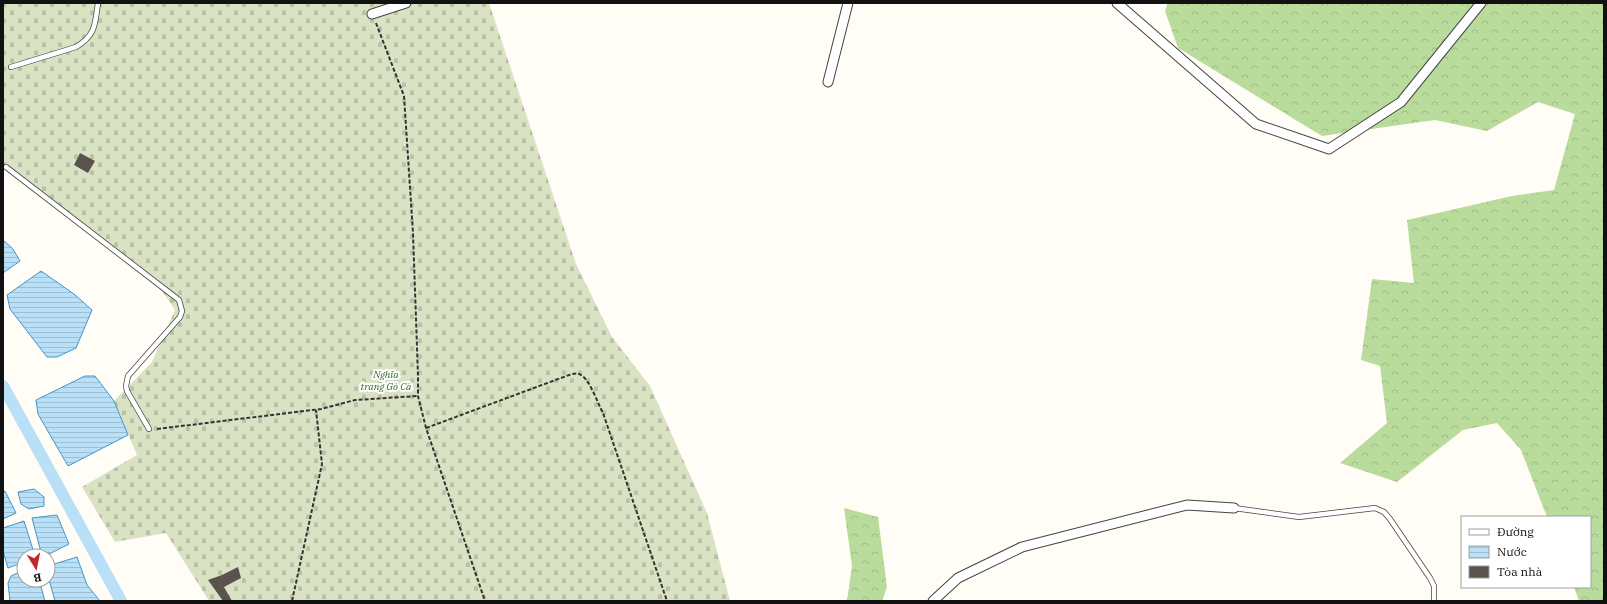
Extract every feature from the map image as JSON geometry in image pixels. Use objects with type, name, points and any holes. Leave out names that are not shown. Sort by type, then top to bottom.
[{"type":"street","points":[[372,14],[406,3]]},
{"type":"street","points":[[828,82],[848,3]]},
{"type":"street","points":[[1117,3],[1256,124],[1329,149],[1401,102],[1481,3]]},
{"type":"street","points":[[933,601],[958,578],[1022,547],[1187,505],[1234,508]]},
{"type":"lane","points":[[11,67],[76,47],[83,43],[94,30],[98,3]]},
{"type":"lane","points":[[6,167],[179,300],[182,312],[180,317],[128,376],[127,391],[150,429]]},
{"type":"lane","points":[[1234,508],[1299,517],[1375,508],[1380,510],[1390,519],[1430,578],[1434,586],[1434,601]]},
{"type":"path","points":[[372,14],[404,96],[413,233],[418,396],[426,428],[485,601]]},
{"type":"path","points":[[426,428],[569,375],[576,373],[582,375],[590,386],[603,413],[667,601]]},
{"type":"path","points":[[150,429],[316,410],[355,400],[418,396]]},
{"type":"path","points":[[292,601],[322,464],[316,410]]},
{"type":"green space","name":"Nghĩa trang Gò Cà","points":[[3,3],[489,3],[576,264],[612,337],[650,386],[707,513],[730,601],[209,601],[166,533],[115,542],[82,487],[137,455],[114,401],[152,362],[175,310],[162,291],[3,168]]},
{"type":"green space","points":[[1168,3],[1604,3],[1604,601],[1579,601],[1574,588],[1591,588],[1591,516],[1547,516],[1521,450],[1497,423],[1463,430],[1397,482],[1340,463],[1387,423],[1380,366],[1361,360],[1372,279],[1414,283],[1407,220],[1512,196],[1554,190],[1575,114],[1538,102],[1487,131],[1435,120],[1322,136],[1178,48],[1165,11]]},
{"type":"green space","points":[[844,508],[878,517],[887,587],[882,601],[847,601],[852,566]]},
{"type":"water","points":[[3,240],[13,249],[20,261],[3,273]]},
{"type":"water","points":[[41,271],[74,294],[92,310],[76,348],[57,357],[47,357],[10,309],[7,295]]},
{"type":"water","points":[[85,376],[95,376],[114,401],[128,435],[68,466],[38,414],[36,400]]},
{"type":"water","points":[[34,489],[44,497],[44,506],[29,509],[21,504],[18,492]]},
{"type":"water","points":[[5,491],[16,513],[3,519],[3,492]]},
{"type":"water","points":[[57,515],[69,544],[56,550],[56,548],[40,548],[32,518]]},
{"type":"water","points":[[24,521],[32,548],[16,548],[16,565],[8,568],[3,551],[3,528]]},
{"type":"water","points":[[77,557],[87,585],[100,601],[55,601],[51,588],[56,588],[56,564]]},
{"type":"water","points":[[16,574],[16,588],[41,588],[45,601],[10,601],[8,583],[11,576]]},
{"type":"building","points":[[80,153],[95,161],[88,173],[74,165]]},
{"type":"building","points":[[238,567],[241,578],[224,587],[232,601],[223,601],[208,580]]},
{"type":"waterway","points":[[3,386],[121,601]]}]
